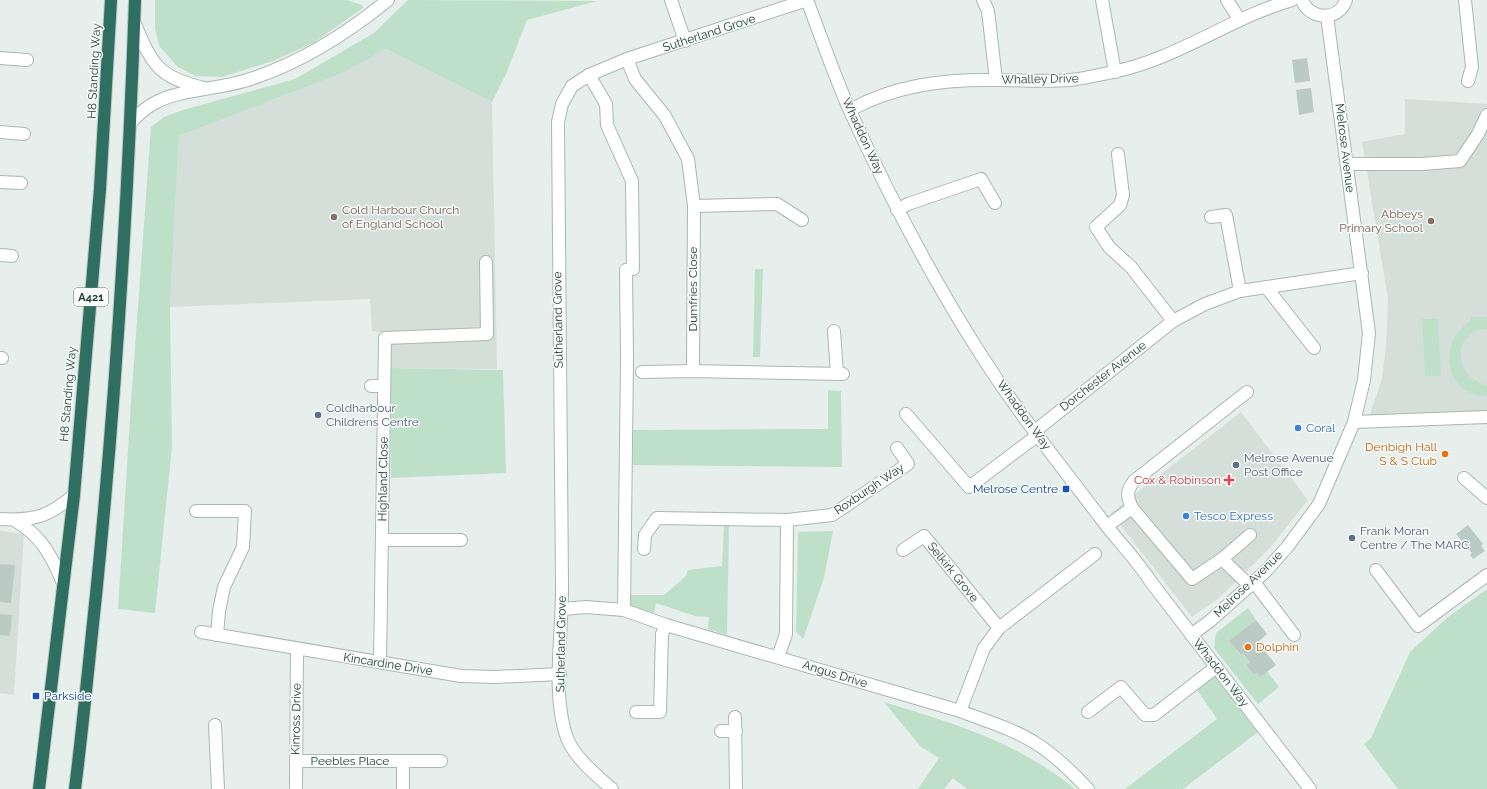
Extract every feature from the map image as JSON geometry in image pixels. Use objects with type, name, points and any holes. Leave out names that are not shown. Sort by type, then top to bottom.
[{"type":"highway","name":"H8 Standing Way","points":[[39,789],[74,495],[100,190],[111,0]]},
{"type":"highway","name":"A421","points":[[75,789],[96,596],[118,356],[132,121],[135,0]]},
{"type":"street","points":[[132,121],[153,103],[172,96],[243,81],[285,66],[325,46],[365,19],[388,0]]},
{"type":"street","points":[[671,0],[685,41]]},
{"type":"street","name":"Sutherland Grove","points":[[612,789],[587,768],[568,739],[560,706],[563,609],[558,271],[558,122],[562,104],[572,86],[589,75],[627,59],[807,0]]},
{"type":"street","name":"Whaddon Way","points":[[807,0],[850,110],[897,210],[928,266],[983,358],[1036,433],[1106,526],[1141,566],[1191,635],[1310,789]]},
{"type":"street","points":[[984,0],[988,11],[996,80]]},
{"type":"street","points":[[1102,0],[1115,72]]},
{"type":"street","points":[[1227,0],[1239,19]]},
{"type":"street","name":"Whalley Drive","points":[[850,110],[875,97],[904,88],[958,80],[1071,80],[1115,72],[1167,56],[1239,19],[1270,6],[1292,0]]},
{"type":"street","points":[[1302,0],[1307,10],[1313,14],[1327,16],[1341,9],[1346,0]]},
{"type":"street","points":[[1465,0],[1472,67],[1468,81]]},
{"type":"street","name":"Melrose Avenue","points":[[1191,635],[1252,584],[1288,546],[1319,504],[1354,422],[1364,380],[1369,333],[1327,16]]},
{"type":"street","points":[[134,22],[149,57],[162,71],[182,83],[209,89]]},
{"type":"street","points":[[0,58],[28,60]]},
{"type":"street","name":"Dumfries Close","points":[[627,59],[635,78],[665,116],[688,159],[694,206],[693,371]]},
{"type":"street","points":[[589,75],[606,104],[607,125],[632,181],[633,269],[626,270],[628,359],[624,610]]},
{"type":"street","points":[[1347,164],[1422,164],[1460,161],[1478,134],[1487,115]]},
{"type":"street","points":[[0,132],[24,134]]},
{"type":"street","points":[[1118,154],[1123,195],[1120,206],[1096,227],[1109,247],[1131,267],[1173,321]]},
{"type":"street","points":[[897,210],[908,204],[981,179],[995,203]]},
{"type":"street","points":[[0,182],[21,184]]},
{"type":"street","points":[[694,206],[777,204],[802,220]]},
{"type":"street","points":[[1211,217],[1226,215],[1240,291]]},
{"type":"street","points":[[0,254],[12,256]]},
{"type":"street","name":"Highland Close","points":[[380,662],[385,338],[487,334],[486,262]]},
{"type":"street","name":"Dorchester Avenue","points":[[906,414],[969,487],[1173,321],[1205,304],[1240,291],[1362,273]]},
{"type":"street","points":[[1266,287],[1314,348]]},
{"type":"street","points":[[642,372],[693,371],[840,374],[834,331]]},
{"type":"street","points":[[371,386],[384,386]]},
{"type":"street","points":[[1247,392],[1134,482],[1128,488],[1128,497],[1132,508],[1192,579],[1222,559],[1250,535]]},
{"type":"street","points":[[1354,422],[1487,417]]},
{"type":"street","name":"Roxburgh Way","points":[[644,549],[645,535],[657,518],[787,520],[832,515],[908,464],[897,448]]},
{"type":"street","points":[[1464,478],[1487,498]]},
{"type":"street","points":[[0,519],[14,520],[35,518],[53,512],[74,495]]},
{"type":"street","points":[[1106,526],[1132,508]]},
{"type":"street","points":[[196,511],[245,511],[243,547],[224,587],[219,611],[217,635]]},
{"type":"street","points":[[14,520],[25,526],[50,553],[62,589]]},
{"type":"street","points":[[778,657],[786,634],[787,520]]},
{"type":"street","name":"Selkirk Grove","points":[[903,550],[924,536],[999,628]]},
{"type":"street","points":[[382,540],[461,540]]},
{"type":"street","points":[[960,712],[984,648],[999,628],[1095,554]]},
{"type":"street","points":[[1222,559],[1252,584],[1294,635]]},
{"type":"street","points":[[1376,570],[1418,626],[1487,575]]},
{"type":"street","name":"Angus Drive","points":[[563,609],[586,607],[624,610],[666,625],[960,712],[1004,728],[1037,744],[1072,771],[1088,789]]},
{"type":"street","points":[[636,712],[660,712],[662,634],[666,625]]},
{"type":"street","name":"Kincardine Drive","points":[[201,632],[297,650],[461,676],[495,677],[560,674]]},
{"type":"street","name":"Kinross Drive","points":[[296,789],[297,650]]},
{"type":"street","points":[[1088,712],[1121,687],[1145,715],[1154,715],[1216,667]]},
{"type":"street","points":[[736,717],[736,789]]},
{"type":"street","points":[[215,725],[218,789]]},
{"type":"street","points":[[721,731],[736,731]]},
{"type":"street","name":"Peebles Place","points":[[296,761],[441,761]]},
{"type":"street","name":"Peebles Place","points":[[403,761],[403,789]]},
{"type":"shaded area","name":"Cold Harbour Church of England School","points":[[386,49],[492,102],[497,369],[388,368],[388,333],[372,331],[370,299],[170,307],[179,136],[340,74]]},
{"type":"shaded area","name":"Abbeys Primary School","points":[[1405,99],[1487,104],[1487,411],[1369,417],[1382,379],[1386,347],[1388,299],[1362,142],[1405,134]]},
{"type":"shaded area","points":[[1241,412],[1308,500],[1270,548],[1219,598],[1192,617],[1111,513]]},
{"type":"shaded area","points":[[0,531],[24,534],[14,695],[0,693]]},
{"type":"green space","points":[[155,0],[347,0],[362,5],[363,8],[313,43],[273,61],[222,77],[196,76],[178,67],[160,47],[155,29]]},
{"type":"green space","points":[[408,0],[597,1],[527,20],[506,74],[492,102],[386,49],[340,74],[179,136],[170,307],[172,447],[155,613],[118,609],[151,127],[164,117],[183,110],[295,79],[374,33]]},
{"type":"green space","points":[[755,269],[763,269],[760,357],[753,357]]},
{"type":"green space","points":[[1471,317],[1487,317],[1487,329],[1476,331],[1468,337],[1463,345],[1461,354],[1462,364],[1467,373],[1475,380],[1487,385],[1487,396],[1473,394],[1462,387],[1454,378],[1450,366],[1449,354],[1453,342],[1460,330],[1471,321]]},
{"type":"green space","points":[[1422,319],[1438,319],[1441,376],[1425,376]]},
{"type":"green space","points":[[391,368],[503,370],[506,473],[391,478]]},
{"type":"green space","points":[[828,390],[841,391],[842,467],[633,465],[633,430],[828,429]]},
{"type":"green space","points":[[724,526],[729,526],[727,635],[708,629],[709,617],[695,616],[656,603],[654,613],[629,606],[630,595],[664,595],[685,577],[688,570],[722,566]]},
{"type":"green space","points":[[833,531],[824,578],[803,639],[796,631],[798,532]]},
{"type":"green space","points":[[1487,589],[1487,789],[1398,789],[1364,744],[1371,738],[1410,652],[1448,617]]},
{"type":"green space","points":[[1248,608],[1256,620],[1230,641],[1240,655],[1243,653],[1250,662],[1246,665],[1254,675],[1267,671],[1279,687],[1258,704],[1214,648],[1216,633]]},
{"type":"green space","points":[[1215,676],[1258,732],[1183,789],[1125,789],[1217,719],[1197,690]]},
{"type":"green space","points":[[884,702],[936,718],[1007,746],[1053,772],[1075,789],[967,789],[953,778],[944,789],[918,789],[939,758],[920,746]]},
{"type":"building","points":[[1307,58],[1310,81],[1295,83],[1292,60]]},
{"type":"building","points":[[1311,88],[1314,112],[1299,115],[1296,90]]},
{"type":"building","points":[[1468,525],[1483,544],[1481,546],[1485,551],[1473,559],[1470,555],[1472,553],[1456,534]]},
{"type":"building","points":[[0,564],[15,565],[11,603],[0,602]]},
{"type":"building","points":[[0,614],[12,615],[10,636],[0,635]]},
{"type":"building","name":"Dolphin","points":[[1256,620],[1267,634],[1258,642],[1276,665],[1260,677],[1257,673],[1254,675],[1246,665],[1250,662],[1243,653],[1241,655],[1229,641]]},
{"type":"place","name":"Cold Harbour Church of England School","points":[[334,217]]},
{"type":"place","name":"Abbeys Primary School","points":[[1431,221]]},
{"type":"place","name":"Coldharbour Childrens Centre","points":[[318,415]]},
{"type":"place","name":"Coral","points":[[1298,428]]},
{"type":"place","name":"Denbigh Hall S & S Club","points":[[1445,454]]},
{"type":"place","name":"Melrose Avenue Post Office","points":[[1236,465]]},
{"type":"place","name":"Cox & Robinson","points":[[1229,480]]},
{"type":"place","name":"Melrose Centre","points":[[1066,489]]},
{"type":"place","name":"Tesco Express","points":[[1186,516]]},
{"type":"place","name":"Frank Moran Centre / The MARC","points":[[1352,538]]},
{"type":"place","name":"Dolphin","points":[[1248,647]]},
{"type":"place","name":"Parkside","points":[[36,696]]}]
